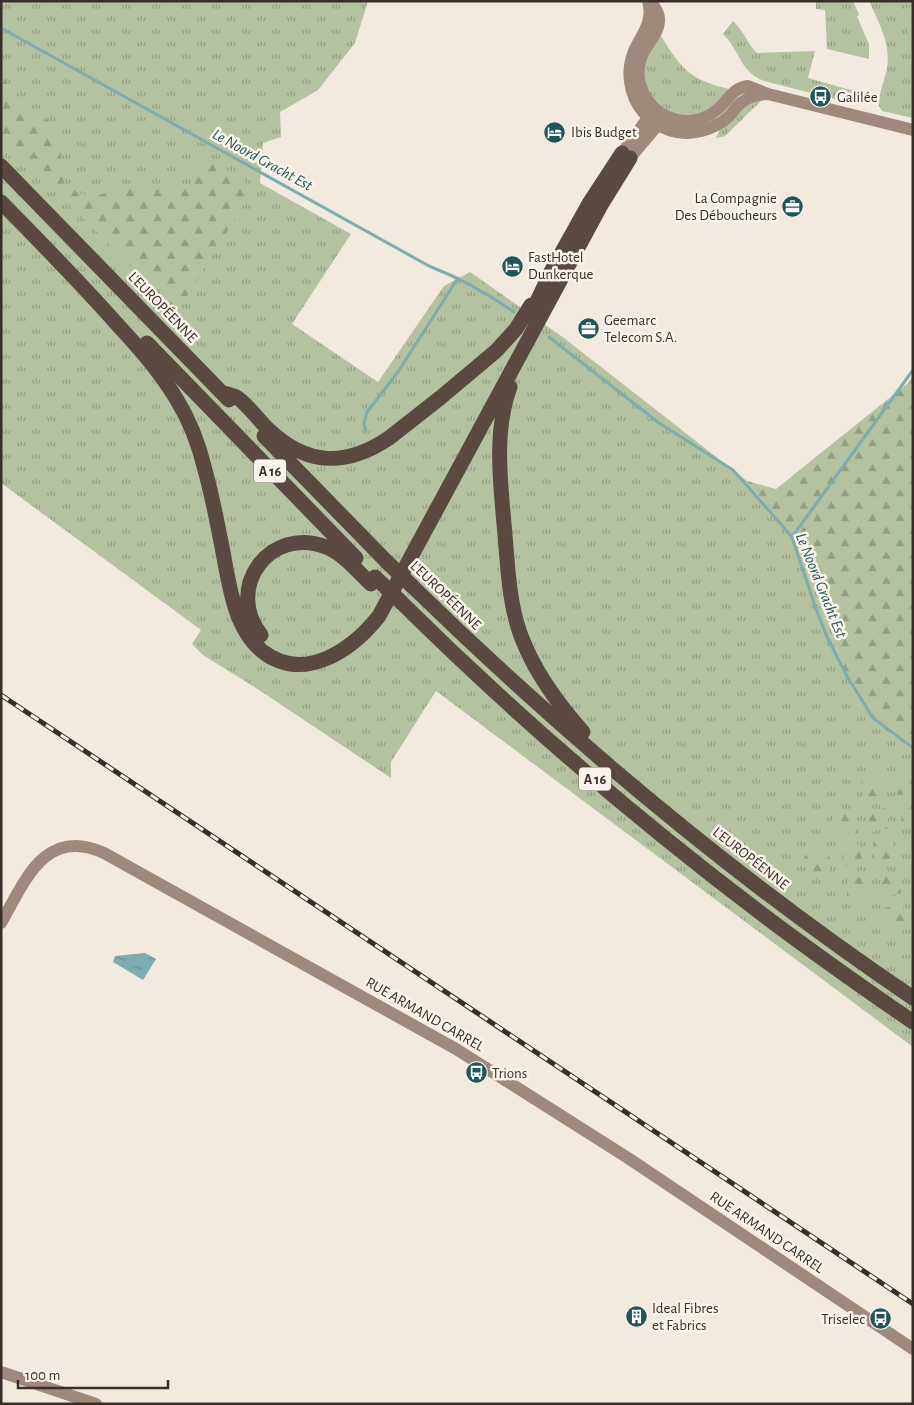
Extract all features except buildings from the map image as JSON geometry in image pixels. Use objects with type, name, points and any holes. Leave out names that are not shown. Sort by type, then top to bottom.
[{"type":"highway","points":[[222,392],[237,397],[276,436],[296,450],[314,457],[346,458],[381,443],[440,398],[496,351],[516,329],[590,202],[626,156]]},
{"type":"highway","points":[[1,193],[163,369],[200,450],[210,486],[230,588],[237,612],[244,627],[257,646],[271,656],[291,663],[312,663],[332,657],[344,650],[359,638],[379,616],[626,156]]},
{"type":"highway","name":"L'EUROPÉENNE","points":[[1,166],[387,562],[522,689],[670,816],[811,926],[913,998]]},
{"type":"highway","points":[[1,202],[102,308],[147,351]]},
{"type":"highway","points":[[373,580],[332,550],[311,543],[293,543],[271,552],[257,566],[248,588],[247,602],[252,621],[260,634],[270,643],[288,652],[308,654],[320,651],[339,642],[360,624],[380,598],[522,332],[552,270]]},
{"type":"highway","points":[[529,338],[507,396],[500,433],[506,552],[510,591],[520,634],[535,667],[559,704],[585,734],[670,816]]},
{"type":"highway","name":"A 16","points":[[163,369],[399,606],[535,727],[631,810],[744,900],[821,958],[913,1022]]},
{"type":"street","points":[[649,1],[658,12],[659,22],[655,34],[643,54],[639,76],[643,93],[656,117]]},
{"type":"street","points":[[656,117],[685,121],[701,119],[716,111],[735,91],[746,86],[768,94],[913,130]]},
{"type":"street","points":[[626,156],[656,117]]},
{"type":"street","name":"RUE ARMAND CARREL","points":[[1,922],[33,868],[54,850],[73,845],[85,846],[104,853],[426,1032],[610,1146],[913,1349]]},
{"type":"street","points":[[1,1372],[96,1404]]},
{"type":"green space","points":[[1,1],[368,1],[355,43],[318,90],[280,112],[281,137],[263,143],[260,183],[351,234],[292,324],[378,382],[444,286],[470,272],[564,338],[747,481],[794,540],[853,691],[877,724],[913,750],[913,1047],[436,691],[391,762],[391,778],[203,655],[192,644],[201,630],[1,483]]},
{"type":"green space","points":[[816,1],[853,1],[859,14],[857,17],[869,44],[869,59],[827,49],[825,10],[816,9]]},
{"type":"green space","points":[[869,1],[913,1],[913,118],[882,111],[879,106],[888,59],[886,42]]},
{"type":"green space","points":[[913,6],[913,43],[899,12]]},
{"type":"green space","points":[[733,21],[757,53],[815,51],[808,78],[861,93],[858,102],[854,104],[764,81],[756,77],[749,72],[729,40],[723,34]]},
{"type":"green space","points":[[661,36],[679,63],[691,74],[709,83],[729,89],[706,113],[675,116],[647,94],[643,61]]},
{"type":"green space","points":[[1,74],[27,107],[49,121],[61,145],[61,171],[64,183],[78,193],[93,197],[135,184],[164,184],[187,187],[195,180],[198,166],[202,159],[236,174],[253,190],[177,312],[1,136]]},
{"type":"green space","points":[[763,99],[725,136],[716,138],[721,127],[740,107]]},
{"type":"green space","points":[[913,376],[913,750],[877,724],[853,691],[794,540],[747,481],[776,489],[908,383]]},
{"type":"green space","points":[[909,771],[913,774],[913,794],[897,795],[895,776]]},
{"type":"green space","points":[[882,777],[884,795],[863,797],[861,778]]},
{"type":"green space","points":[[913,804],[913,826],[907,827],[901,822],[902,805]]},
{"type":"green space","points":[[886,808],[889,828],[871,832],[868,811]]},
{"type":"green space","points":[[854,812],[858,833],[838,834],[832,818],[835,814]]},
{"type":"green space","points":[[892,841],[895,860],[876,864],[873,842]]},
{"type":"green space","points":[[859,844],[863,864],[846,867],[841,847]]},
{"type":"green space","points":[[826,848],[831,862],[829,871],[816,874],[809,869],[804,857],[809,850]]},
{"type":"green space","points":[[898,872],[901,893],[882,898],[880,876]]},
{"type":"green space","points":[[865,875],[869,888],[866,898],[854,901],[847,896],[847,880]]},
{"type":"green space","points":[[903,905],[907,928],[897,931],[885,923],[884,908]]},
{"type":"water","points":[[145,953],[156,959],[143,980],[113,962],[115,956]]},
{"type":"waterway","name":"Le Noord Gracht Est","points":[[1,28],[429,266],[473,286],[514,312]]},
{"type":"waterway","points":[[365,430],[364,423],[367,412],[398,372],[458,278]]},
{"type":"waterway","name":"Le Noord Gracht Est","points":[[549,337],[659,423],[733,470],[772,514],[792,537],[827,637],[848,678],[873,718],[913,748]]},
{"type":"waterway","points":[[792,537],[913,370]]},
{"type":"railway","points":[[1,695],[913,1304]]},
{"type":"place","name":"Galilée","points":[[821,97]]},
{"type":"place","name":"Ibis Budget","points":[[555,132]]},
{"type":"place","name":"La Compagnie Des Déboucheurs","points":[[793,207]]},
{"type":"place","name":"FastHotel Dunkerque","points":[[512,266]]},
{"type":"place","name":"Geemarc Telecom S.A.","points":[[588,329]]},
{"type":"place","name":"Trions","points":[[476,1073]]},
{"type":"place","name":"Ideal Fibres et Fabrics","points":[[636,1317]]},
{"type":"place","name":"Triselec","points":[[881,1319]]}]
